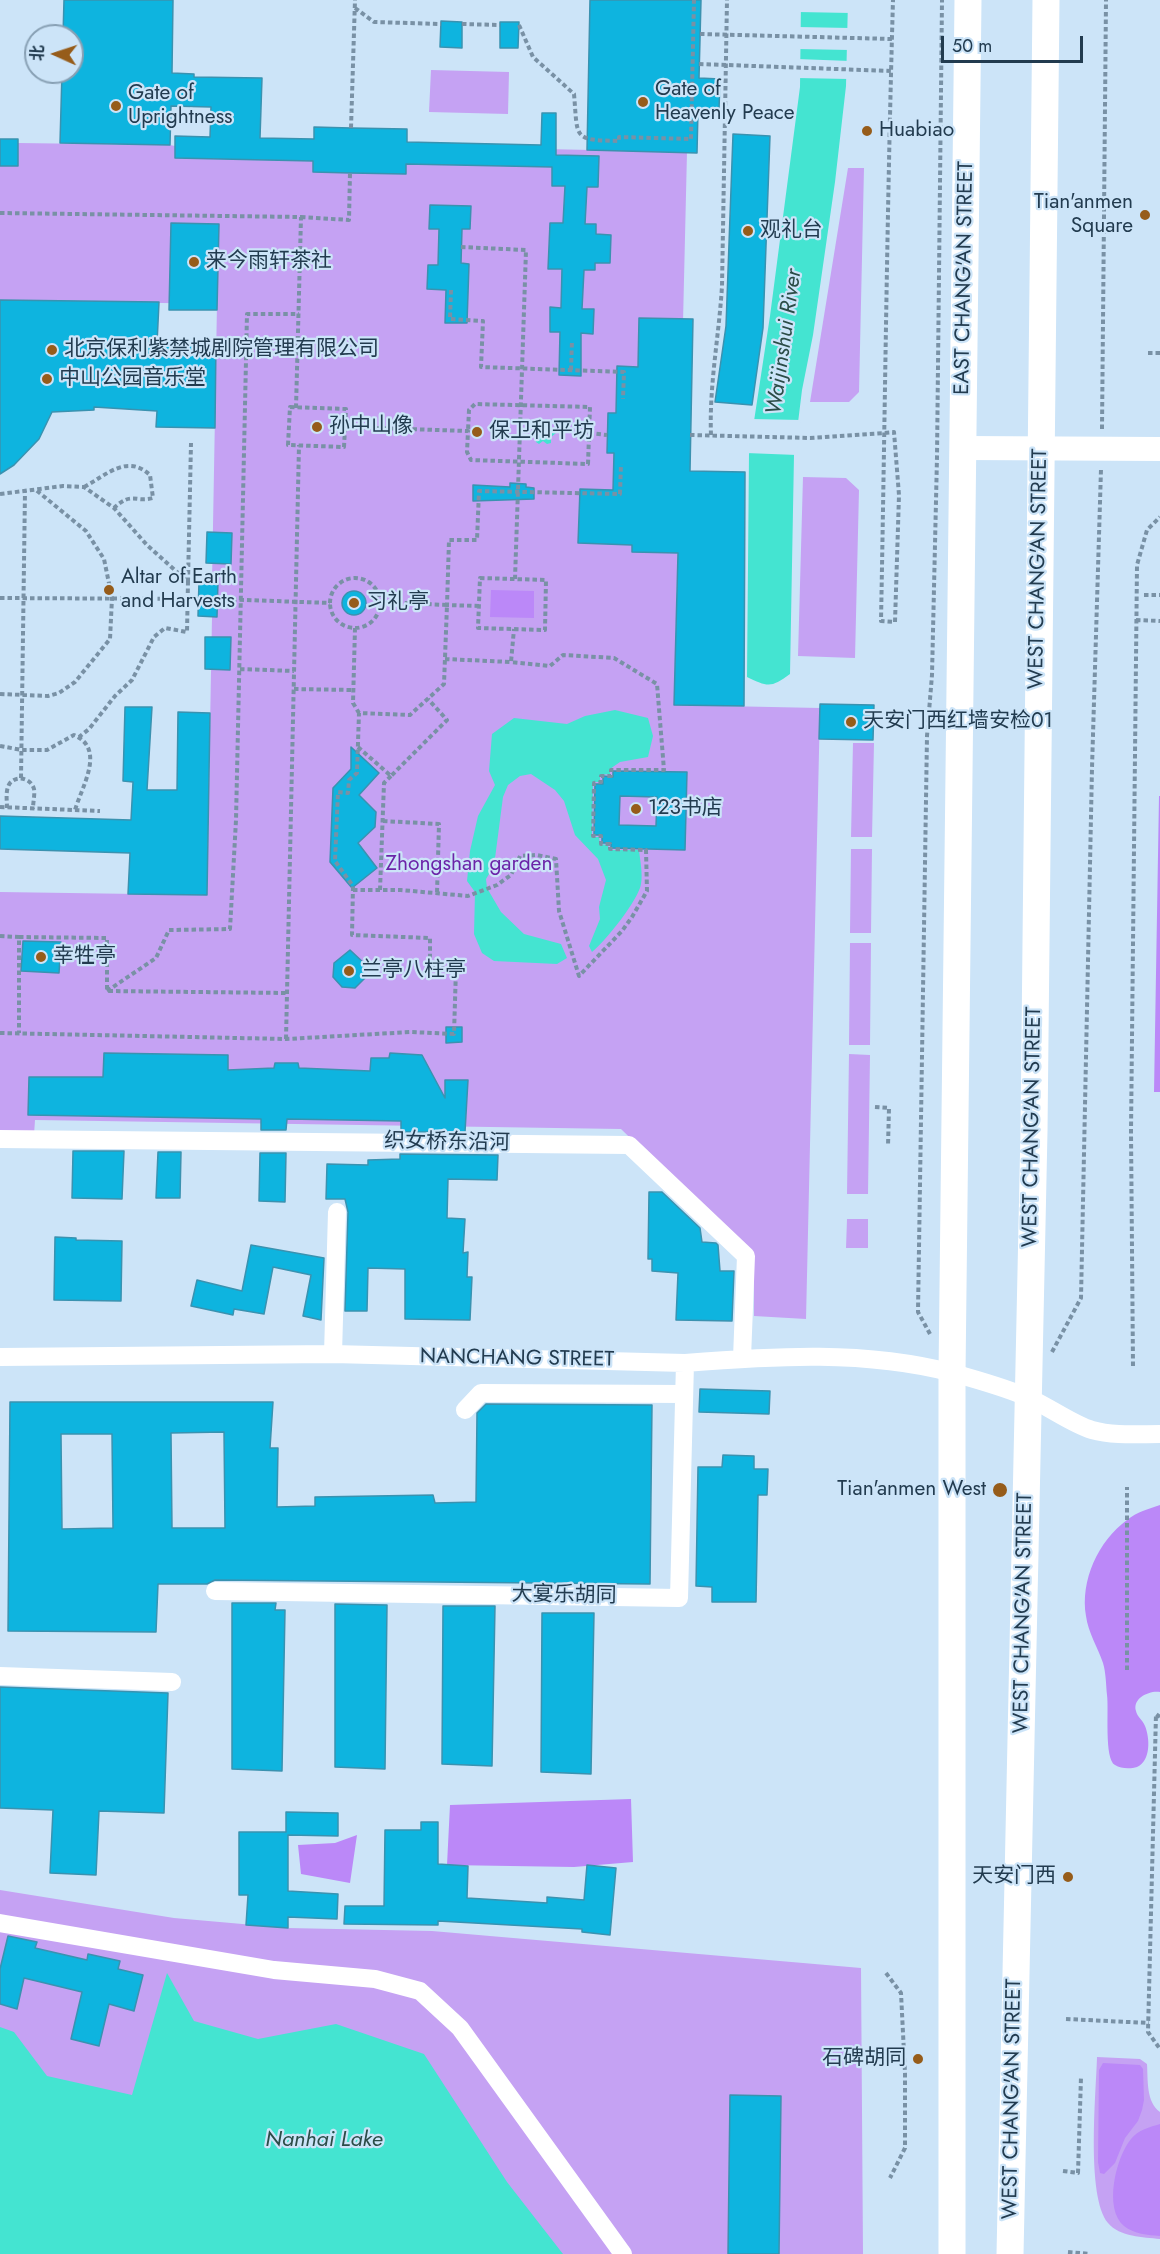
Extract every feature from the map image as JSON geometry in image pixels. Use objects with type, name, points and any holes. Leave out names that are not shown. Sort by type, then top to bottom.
[{"type":"highway","name":"EAST CHANG'AN STREET","points":[[963,448],[968,0]]},
{"type":"highway","name":"WEST CHANG'AN STREET","points":[[1010,2254],[1034,1131],[1046,0]]},
{"type":"highway","points":[[952,2254],[952,1373],[963,448]]},
{"type":"main road","points":[[963,448],[1160,449]]},
{"type":"street","name":"织女桥东沿河","points":[[0,1138],[630,1145],[746,1256],[742,1358]]},
{"type":"street","points":[[333,1354],[337,1212]]},
{"type":"street","name":"NANCHANG STREET","points":[[0,1357],[333,1354],[685,1363],[742,1358],[820,1356],[875,1359],[952,1373],[1028,1397],[1091,1430],[1160,1434]]},
{"type":"street","name":"大宴乐胡同","points":[[215,1592],[679,1598],[685,1363]]},
{"type":"street","points":[[465,1410],[481,1394],[684,1394]]},
{"type":"street","points":[[0,1676],[172,1682]]},
{"type":"street","points":[[0,1923],[274,1970],[375,1979],[420,1991],[460,2028],[623,2254]]},
{"type":"path","points":[[351,128],[355,0]]},
{"type":"path","points":[[519,25],[533,57],[574,94],[577,124],[582,137],[587,140],[619,141],[619,137],[691,139],[694,0]]},
{"type":"path","points":[[711,435],[710,411],[720,328],[722,286],[727,0]]},
{"type":"path","points":[[690,435],[810,438],[884,433],[894,432],[899,495],[895,622],[881,621],[884,433],[893,0]]},
{"type":"path","points":[[935,1342],[918,1312],[927,736],[932,675],[937,457],[942,0]]},
{"type":"path","points":[[1049,1358],[1081,1298],[1091,791],[1102,448],[1106,0]]},
{"type":"path","points":[[355,8],[375,22],[441,24]]},
{"type":"path","points":[[462,24],[500,25]]},
{"type":"path","points":[[700,34],[892,39]]},
{"type":"path","points":[[699,64],[891,71]]},
{"type":"path","points":[[0,213],[301,217],[349,220],[350,172]]},
{"type":"path","points":[[296,408],[301,217]]},
{"type":"path","points":[[461,247],[526,250],[515,579]]},
{"type":"path","points":[[451,290],[450,319],[483,321],[482,367],[624,372],[623,399]]},
{"type":"path","points":[[107,991],[156,958],[170,930],[230,929],[236,820],[247,314],[299,314]]},
{"type":"path","points":[[571,370],[572,340]]},
{"type":"path","points":[[1148,353],[1160,353]]},
{"type":"path","points":[[475,404],[590,407],[588,464],[471,460],[467,452],[468,431],[469,410],[475,404]]},
{"type":"path","points":[[290,407],[346,409],[345,427],[344,447],[288,445],[290,407]]},
{"type":"path","points":[[345,427],[468,431]]},
{"type":"path","points":[[589,433],[607,435]]},
{"type":"path","points":[[79,737],[89,729],[115,696],[132,680],[153,637],[165,628],[187,632],[191,443]]},
{"type":"path","points":[[286,1039],[299,446]]},
{"type":"path","points":[[359,713],[410,715],[444,684],[449,540],[477,540],[478,491],[620,494],[621,464]]},
{"type":"path","points":[[0,494],[63,486],[84,487],[124,465],[141,467],[150,476],[153,498],[146,500],[135,497],[122,500],[114,508]]},
{"type":"path","points":[[84,487],[114,508],[147,545],[188,582]]},
{"type":"path","points":[[0,694],[48,696],[59,693],[75,682],[110,639],[111,598],[104,559],[86,531],[36,490]]},
{"type":"path","points":[[21,778],[25,491]]},
{"type":"path","points":[[1133,1366],[1131,1164],[1137,565],[1147,530],[1160,517]]},
{"type":"path","points":[[351,577],[359,577],[375,586],[381,602],[376,618],[363,627],[355,628],[348,627],[335,618],[330,603],[331,594],[336,586],[351,577]]},
{"type":"path","points":[[480,578],[515,579],[546,580],[545,630],[478,628],[480,578]]},
{"type":"path","points":[[1144,595],[1160,595]]},
{"type":"path","points":[[0,598],[198,599]]},
{"type":"path","points":[[217,599],[330,603]]},
{"type":"path","points":[[381,602],[479,606]]},
{"type":"path","points":[[1136,620],[1160,621]]},
{"type":"path","points":[[0,1033],[286,1039],[411,1032],[454,1034],[456,968],[430,967],[430,938],[352,935],[353,886],[335,861],[338,792],[348,793],[349,780],[357,773],[359,713],[353,703],[355,628]]},
{"type":"path","points":[[511,662],[514,629]]},
{"type":"path","points":[[353,890],[468,896],[497,885],[511,875],[519,856],[537,855],[556,859],[559,911],[579,976],[622,931],[646,891],[646,850],[610,849],[610,844],[601,844],[601,836],[593,836],[594,783],[601,783],[601,776],[611,776],[611,770],[664,770],[657,684],[614,658],[563,655],[550,666],[445,659]]},
{"type":"path","points":[[240,669],[294,670]]},
{"type":"path","points":[[294,689],[353,690]]},
{"type":"path","points":[[380,890],[384,783],[447,720],[428,699]]},
{"type":"path","points":[[0,746],[21,750],[46,750],[74,735],[85,740],[90,751],[89,772],[75,810]]},
{"type":"path","points":[[357,747],[391,776]]},
{"type":"path","points":[[7,808],[10,784],[21,778],[29,781],[33,788],[33,808]]},
{"type":"path","points":[[0,807],[100,811]]},
{"type":"path","points":[[383,820],[439,824],[437,893]]},
{"type":"path","points":[[0,936],[107,938],[107,991]]},
{"type":"path","points":[[19,937],[19,1033]]},
{"type":"path","points":[[107,991],[287,993]]},
{"type":"path","points":[[875,1107],[889,1108],[888,1146]]},
{"type":"path","points":[[1127,1487],[1127,1670]]},
{"type":"path","points":[[1160,1717],[1156,1714],[1148,2032],[1160,2049]]},
{"type":"path","points":[[886,1973],[902,1993],[905,2073],[905,2148],[890,2178]]},
{"type":"path","points":[[1066,2019],[1149,2023]]},
{"type":"path","points":[[1064,2170],[1078,2173],[1081,2077]]},
{"type":"path","points":[[1068,2252],[1090,2254]]},
{"type":"green space","points":[[431,70],[509,72],[508,114],[429,112]]},
{"type":"green space","name":"Zhongshan garden","points":[[18,143],[170,145],[175,146],[175,158],[313,161],[406,174],[406,164],[544,149],[687,152],[674,705],[820,708],[806,1319],[754,1316],[754,1258],[621,1129],[35,1120],[34,1135],[0,1135],[0,892],[207,895],[212,617],[217,617],[212,581],[217,304],[0,300],[0,166]]},
{"type":"green space","points":[[848,168],[864,168],[859,392],[849,402],[810,402]]},
{"type":"green space","points":[[803,477],[846,478],[859,490],[855,658],[798,656]]},
{"type":"green space","points":[[853,743],[874,743],[872,837],[851,837]]},
{"type":"green space","points":[[851,849],[872,849],[871,933],[850,933]]},
{"type":"green space","points":[[850,943],[871,943],[870,1045],[849,1045]]},
{"type":"green space","points":[[849,1054],[870,1055],[868,1194],[847,1194]]},
{"type":"green space","points":[[847,1219],[868,1219],[868,1248],[846,1248]]},
{"type":"green space","points":[[0,1890],[174,1918],[288,1928],[432,1931],[861,1968],[863,2254],[0,2254]]},
{"type":"green space","points":[[1097,2057],[1140,2059],[1147,2064],[1150,2097],[1155,2108],[1160,2112],[1160,2239],[1132,2236],[1119,2231],[1108,2223],[1101,2210],[1097,2191],[1094,2144]]},
{"type":"shaded area","points":[[491,590],[534,591],[534,618],[490,617]]},
{"type":"shaded area","points":[[1159,796],[1160,1092],[1154,1092]]},
{"type":"shaded area","points":[[1160,1505],[1160,1692],[1143,1696],[1135,1706],[1147,1731],[1147,1755],[1142,1764],[1137,1767],[1123,1768],[1115,1765],[1109,1754],[1105,1671],[1087,1622],[1086,1589],[1093,1563],[1108,1539],[1131,1517]]},
{"type":"shaded area","points":[[631,1799],[633,1862],[574,1867],[447,1865],[450,1805]]},
{"type":"shaded area","points":[[357,1835],[350,1883],[301,1874],[298,1845],[335,1843]]},
{"type":"shaded area","points":[[1103,2063],[1140,2065],[1143,2069],[1144,2100],[1138,2121],[1125,2138],[1115,2163],[1104,2174],[1100,2173],[1098,2162],[1099,2070]]},
{"type":"shaded area","points":[[1160,2124],[1160,2236],[1146,2235],[1124,2226],[1114,2208],[1113,2196],[1117,2170],[1131,2139],[1144,2129]]},
{"type":"water","name":"Waijinshui River","points":[[801,0],[848,0],[846,86],[835,182],[794,455],[790,674],[774,684],[765,684],[747,677],[749,454],[770,316],[800,87]]},
{"type":"water","points":[[540,420],[551,422],[551,428],[555,429],[556,433],[551,437],[551,443],[547,444],[543,441],[539,444],[532,435],[532,428]]},
{"type":"water","points":[[615,710],[648,718],[653,736],[648,757],[620,762],[610,769],[610,774],[600,775],[600,782],[593,782],[592,837],[599,837],[600,844],[608,845],[609,850],[639,850],[642,876],[639,891],[621,920],[592,952],[589,946],[600,919],[599,907],[606,880],[598,859],[575,835],[564,801],[555,790],[531,774],[520,776],[508,785],[503,797],[494,866],[486,879],[487,888],[501,912],[524,934],[561,944],[567,958],[557,964],[494,961],[482,953],[474,934],[475,892],[467,881],[470,851],[478,816],[495,785],[489,771],[492,734],[514,718],[567,724],[585,716]]},
{"type":"water","name":"Nanhai Lake","points":[[167,1973],[194,2021],[258,2039],[336,2024],[424,2054],[507,2182],[563,2254],[0,2254],[0,2027],[14,2032],[47,2076],[132,2095]]},
{"type":"pier","points":[[798,0],[851,0],[851,13],[798,12]]},
{"type":"pier","points":[[798,27],[850,28],[850,50],[797,49]]},
{"type":"pier","points":[[797,59],[850,61],[849,79],[797,78]]},
{"type":"pier","points":[[752,419],[801,420],[797,455],[746,453]]},
{"type":"building","points":[[64,0],[173,0],[172,73],[194,74],[194,77],[262,78],[260,138],[314,139],[314,127],[407,129],[407,142],[541,145],[542,113],[556,113],[556,155],[599,156],[598,187],[587,187],[585,224],[596,224],[596,234],[611,235],[610,263],[595,263],[595,270],[584,270],[582,309],[594,309],[593,334],[581,333],[581,376],[559,375],[560,332],[550,332],[550,307],[561,308],[562,269],[548,269],[550,223],[563,223],[565,186],[552,186],[552,167],[406,164],[406,174],[350,173],[313,172],[313,161],[175,158],[175,136],[210,137],[211,107],[171,106],[170,145],[60,143],[62,84],[84,84],[84,24],[63,24]]},
{"type":"building","name":"Gate of Heavenly Peace","points":[[590,0],[701,0],[699,78],[720,79],[719,110],[698,110],[697,153],[587,150]]},
{"type":"building","points":[[441,21],[462,22],[462,48],[440,47]]},
{"type":"building","points":[[500,22],[519,22],[518,48],[500,48]]},
{"type":"building","name":"观礼台","points":[[733,134],[770,136],[763,328],[752,405],[715,402],[726,326]]},
{"type":"building","points":[[0,139],[18,139],[18,166],[0,166]]},
{"type":"building","points":[[430,205],[471,206],[470,229],[462,229],[461,263],[469,264],[467,323],[445,323],[446,290],[427,289],[428,265],[438,265],[439,229],[429,229]]},
{"type":"building","name":"来今雨轩茶社","points":[[171,223],[219,224],[217,310],[169,310]]},
{"type":"building","points":[[0,300],[159,302],[157,344],[216,341],[215,428],[156,427],[157,411],[94,407],[94,410],[52,412],[39,439],[14,465],[0,474]]},
{"type":"building","points":[[639,318],[693,319],[690,471],[745,472],[744,706],[674,705],[678,553],[632,552],[632,545],[578,543],[580,489],[613,490],[614,453],[607,453],[608,413],[616,413],[617,366],[638,367]]},
{"type":"building","points":[[510,483],[526,484],[526,487],[534,488],[534,499],[473,501],[473,485],[510,487]]},
{"type":"building","points":[[207,532],[232,533],[231,564],[206,563]]},
{"type":"building","points":[[218,580],[217,617],[198,616],[199,581]]},
{"type":"building","name":"习礼亭","points":[[354,591],[359,592],[365,598],[365,608],[359,614],[354,615],[349,614],[343,608],[342,603],[343,598],[349,592]]},
{"type":"building","points":[[205,637],[231,637],[230,670],[205,669]]},
{"type":"building","name":"天安门西红墙安检01","points":[[820,704],[874,705],[873,740],[819,739]]},
{"type":"building","points":[[125,707],[152,707],[147,790],[177,790],[178,712],[210,713],[207,895],[128,894],[130,853],[0,849],[0,816],[131,820],[133,782],[123,781]]},
{"type":"building","points":[[351,747],[379,773],[359,795],[376,812],[375,827],[358,843],[377,868],[352,888],[330,862],[333,788],[351,769]]},
{"type":"building","points":[[613,771],[687,772],[685,850],[611,848],[611,843],[602,843],[602,835],[594,835],[595,784],[603,784],[603,776],[613,777]],"holes":[[[620,796],[657,797],[656,826],[619,825]]]},
{"type":"building","name":"幸牲亭","points":[[23,941],[61,942],[59,973],[21,971]]},
{"type":"building","name":"兰亭八柱亭","points":[[350,950],[365,964],[365,978],[355,988],[342,987],[333,977],[334,963]]},
{"type":"building","points":[[446,1027],[462,1027],[462,1042],[446,1043]]},
{"type":"building","points":[[104,1053],[228,1055],[228,1070],[274,1068],[275,1063],[298,1063],[299,1068],[370,1071],[371,1058],[389,1058],[390,1053],[422,1055],[445,1098],[445,1080],[468,1080],[465,1132],[401,1132],[401,1121],[287,1119],[286,1130],[261,1130],[261,1119],[28,1115],[29,1077],[103,1077]]},
{"type":"building","points":[[73,1151],[124,1151],[122,1199],[72,1198]]},
{"type":"building","points":[[158,1152],[181,1152],[180,1198],[156,1198]]},
{"type":"building","points":[[260,1153],[286,1153],[285,1202],[259,1201]]},
{"type":"building","points":[[400,1154],[498,1155],[497,1180],[448,1179],[447,1218],[465,1219],[463,1253],[468,1252],[467,1277],[472,1277],[470,1320],[405,1319],[405,1269],[368,1268],[367,1311],[345,1311],[348,1212],[345,1199],[326,1199],[327,1164],[368,1165],[368,1160],[400,1159]]},
{"type":"building","points":[[649,1192],[662,1192],[700,1228],[702,1242],[718,1245],[720,1271],[734,1271],[732,1321],[676,1320],[678,1273],[652,1271],[652,1259],[648,1259]]},
{"type":"building","points":[[55,1237],[122,1241],[121,1301],[54,1300]]},
{"type":"building","points":[[251,1245],[324,1258],[321,1320],[303,1316],[311,1275],[273,1267],[264,1314],[234,1309],[233,1315],[191,1306],[197,1280],[242,1291]]},
{"type":"building","points":[[700,1389],[770,1391],[769,1414],[699,1412]]},
{"type":"building","points":[[10,1402],[273,1402],[270,1448],[278,1448],[277,1507],[315,1506],[315,1497],[433,1495],[435,1503],[476,1502],[477,1413],[486,1404],[652,1405],[650,1584],[215,1580],[207,1584],[158,1584],[156,1632],[8,1631]],"holes":[[[224,1432],[225,1528],[172,1528],[171,1433]],[[61,1434],[112,1434],[113,1528],[62,1529]]]},
{"type":"building","points":[[723,1455],[754,1456],[754,1469],[768,1469],[767,1495],[758,1495],[756,1602],[712,1602],[712,1587],[696,1586],[698,1467],[722,1467]]},
{"type":"building","points":[[232,1603],[276,1603],[275,1610],[285,1610],[282,1771],[232,1769]]},
{"type":"building","points":[[335,1604],[387,1605],[385,1769],[335,1767]]},
{"type":"building","points":[[443,1606],[495,1606],[492,1766],[442,1764]]},
{"type":"building","points":[[542,1613],[594,1613],[591,1774],[541,1772]]},
{"type":"building","points":[[0,1687],[168,1693],[164,1813],[99,1811],[96,1875],[50,1873],[53,1810],[0,1808]]},
{"type":"building","points":[[286,1812],[338,1813],[338,1836],[288,1835],[288,1891],[338,1894],[337,1919],[288,1917],[288,1928],[246,1925],[248,1895],[239,1895],[239,1832],[286,1832]]},
{"type":"building","points":[[421,1822],[438,1822],[438,1864],[468,1866],[467,1898],[547,1903],[547,1897],[584,1900],[587,1865],[616,1868],[610,1935],[582,1932],[582,1929],[438,1921],[438,1925],[344,1924],[345,1906],[384,1906],[385,1830],[421,1830]]},
{"type":"building","points":[[8,1936],[37,1942],[35,1948],[87,1960],[88,1954],[120,1961],[118,1969],[143,1975],[134,2011],[109,2004],[99,2046],[71,2039],[82,1992],[24,1978],[17,2009],[0,2004],[0,1969]]},
{"type":"building","points":[[730,2095],[781,2096],[779,2254],[728,2254]]},
{"type":"place","name":"Gate of Heavenly Peace","points":[[643,102]]},
{"type":"place","name":"Gate of Uprightness","points":[[116,106]]},
{"type":"place","name":"Huabiao","points":[[867,131]]},
{"type":"place","name":"Tian'anmen Square","points":[[1145,215]]},
{"type":"place","name":"观礼台","points":[[748,231]]},
{"type":"place","name":"来今雨轩茶社","points":[[194,262]]},
{"type":"place","name":"北京保利紫禁城剧院管理有限公司","points":[[52,350]]},
{"type":"place","name":"中山公园音乐堂","points":[[47,379]]},
{"type":"place","name":"孙中山像","points":[[317,427]]},
{"type":"place","name":"保卫和平坊","points":[[477,432]]},
{"type":"place","name":"Altar of Earth and Harvests","points":[[109,590]]},
{"type":"place","name":"习礼亭","points":[[354,603]]},
{"type":"place","name":"天安门西红墙安检01","points":[[851,722]]},
{"type":"place","name":"123书店","points":[[636,809]]},
{"type":"place","name":"幸牲亭","points":[[41,957]]},
{"type":"place","name":"兰亭八柱亭","points":[[349,971]]},
{"type":"place","name":"Tian'anmen West","points":[[1000,1490]]},
{"type":"place","name":"天安门西","points":[[1068,1877]]},
{"type":"place","name":"石碑胡同","points":[[918,2059]]}]
